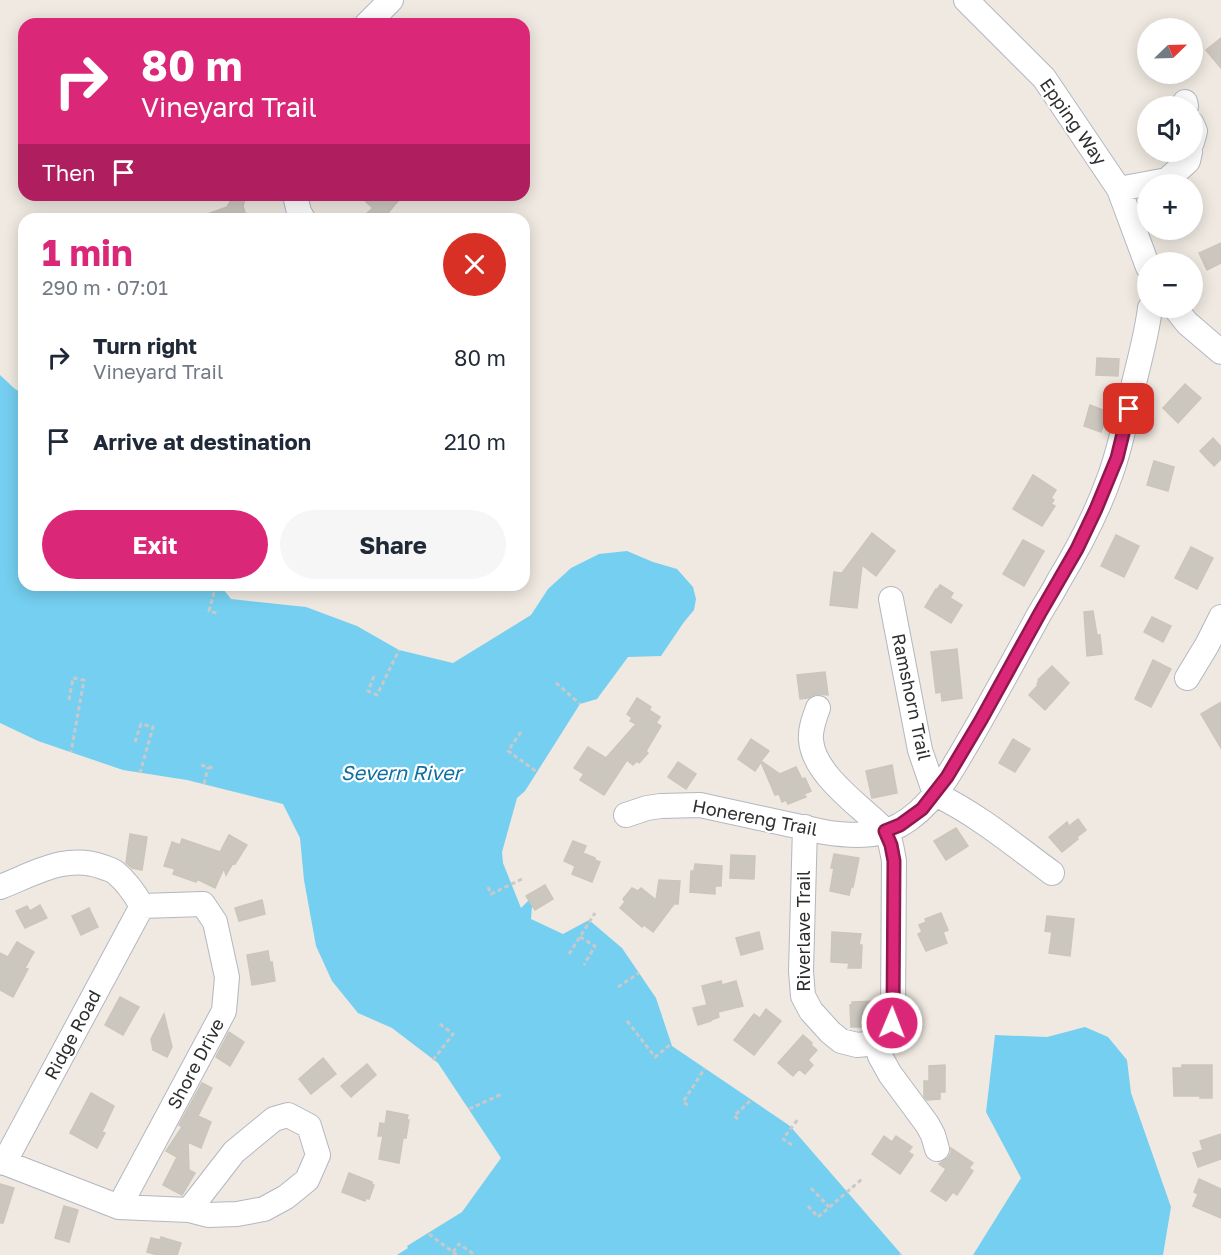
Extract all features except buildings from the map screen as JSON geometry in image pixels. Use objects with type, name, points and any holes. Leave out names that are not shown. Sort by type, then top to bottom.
[{"type":"street","points":[[373,18],[391,0]]},
{"type":"street","name":"Epping Way","points":[[966,0],[1044,78],[1119,189],[1142,252]]},
{"type":"street","points":[[1119,189],[1167,180],[1187,162]]},
{"type":"street","points":[[885,831],[922,809],[947,777],[1077,549],[1117,458],[1148,318]]},
{"type":"street","points":[[1183,318],[1221,371]]},
{"type":"street","points":[[1184,318],[1221,352]]},
{"type":"street","name":"Ramshorn Trail","points":[[891,599],[920,750],[935,794]]},
{"type":"street","points":[[1186,678],[1221,617]]},
{"type":"street","points":[[818,708],[811,736],[813,752],[830,778],[885,831],[891,845],[894,861],[893,1013],[889,1030],[877,1043],[885,1065],[927,1124],[937,1149]]},
{"type":"street","points":[[935,794],[975,816],[1052,873]]},
{"type":"street","name":"Honereng Trail","points":[[626,815],[661,806],[700,805],[824,832],[848,835],[885,831]]},
{"type":"street","name":"Riverlave Trail","points":[[805,827],[801,950],[802,996],[811,1011],[841,1041],[857,1046],[877,1043]]},
{"type":"street","points":[[0,887],[63,863],[93,863],[115,871],[132,890],[142,906]]},
{"type":"street","name":"Shore Drive","points":[[119,1207],[224,1011],[227,976],[215,922],[203,904],[142,906]]},
{"type":"street","name":"Ridge Road","points":[[2,1162],[142,906]]},
{"type":"street","points":[[2,1162],[119,1207],[189,1210],[208,1215],[237,1214],[264,1209],[286,1197],[307,1180],[318,1155],[309,1126],[288,1115],[274,1119],[234,1152],[189,1210]]},
{"type":"path","points":[[214,591],[209,611],[219,614]]},
{"type":"path","points":[[375,676],[368,691],[377,695],[399,650]]},
{"type":"path","points":[[69,700],[73,678],[84,680],[71,752]]},
{"type":"path","points":[[556,683],[580,704]]},
{"type":"path","points":[[135,742],[141,724],[153,727],[140,773]]},
{"type":"path","points":[[521,732],[508,751],[537,772]]},
{"type":"path","points":[[201,765],[215,769]]},
{"type":"path","points":[[204,784],[208,767]]},
{"type":"path","points":[[488,887],[491,894],[522,879]]},
{"type":"path","points":[[569,954],[595,913]]},
{"type":"path","points":[[580,937],[595,946],[584,965]]},
{"type":"path","points":[[618,987],[639,973]]},
{"type":"path","points":[[627,1021],[655,1057],[671,1044]]},
{"type":"path","points":[[434,1060],[453,1035],[440,1024]]},
{"type":"path","points":[[688,1105],[683,1102],[705,1068]]},
{"type":"path","points":[[469,1109],[502,1094]]},
{"type":"path","points":[[738,1119],[734,1116],[751,1100]]},
{"type":"path","points":[[792,1146],[783,1139],[798,1119]]},
{"type":"path","points":[[808,1206],[818,1217],[862,1179]]},
{"type":"path","points":[[811,1188],[829,1208]]},
{"type":"path","points":[[429,1234],[455,1254],[459,1244],[475,1255]]},
{"type":"water","name":"Severn River","points":[[0,375],[18,391],[18,591],[225,591],[231,599],[306,607],[357,626],[399,650],[453,663],[531,615],[548,589],[571,568],[599,554],[627,551],[677,569],[693,587],[696,599],[694,610],[661,656],[628,657],[597,699],[580,704],[525,791],[517,798],[502,852],[503,863],[521,908],[529,900],[532,906],[531,919],[563,934],[589,920],[622,948],[656,998],[672,1046],[790,1126],[902,1255],[397,1255],[408,1248],[407,1246],[462,1212],[501,1158],[438,1063],[392,1028],[358,1013],[332,981],[316,946],[304,880],[300,838],[283,804],[187,780],[123,770],[38,741],[0,723]]},
{"type":"water","points":[[1085,1027],[1108,1037],[1127,1060],[1131,1093],[1171,1207],[1163,1255],[973,1255],[1021,1178],[986,1112],[995,1035],[1047,1037]]},
{"type":"route","points":[[892,1023],[894,861],[885,831],[900,825],[922,809],[935,794],[981,720],[1077,549],[1110,478],[1129,409]]}]
